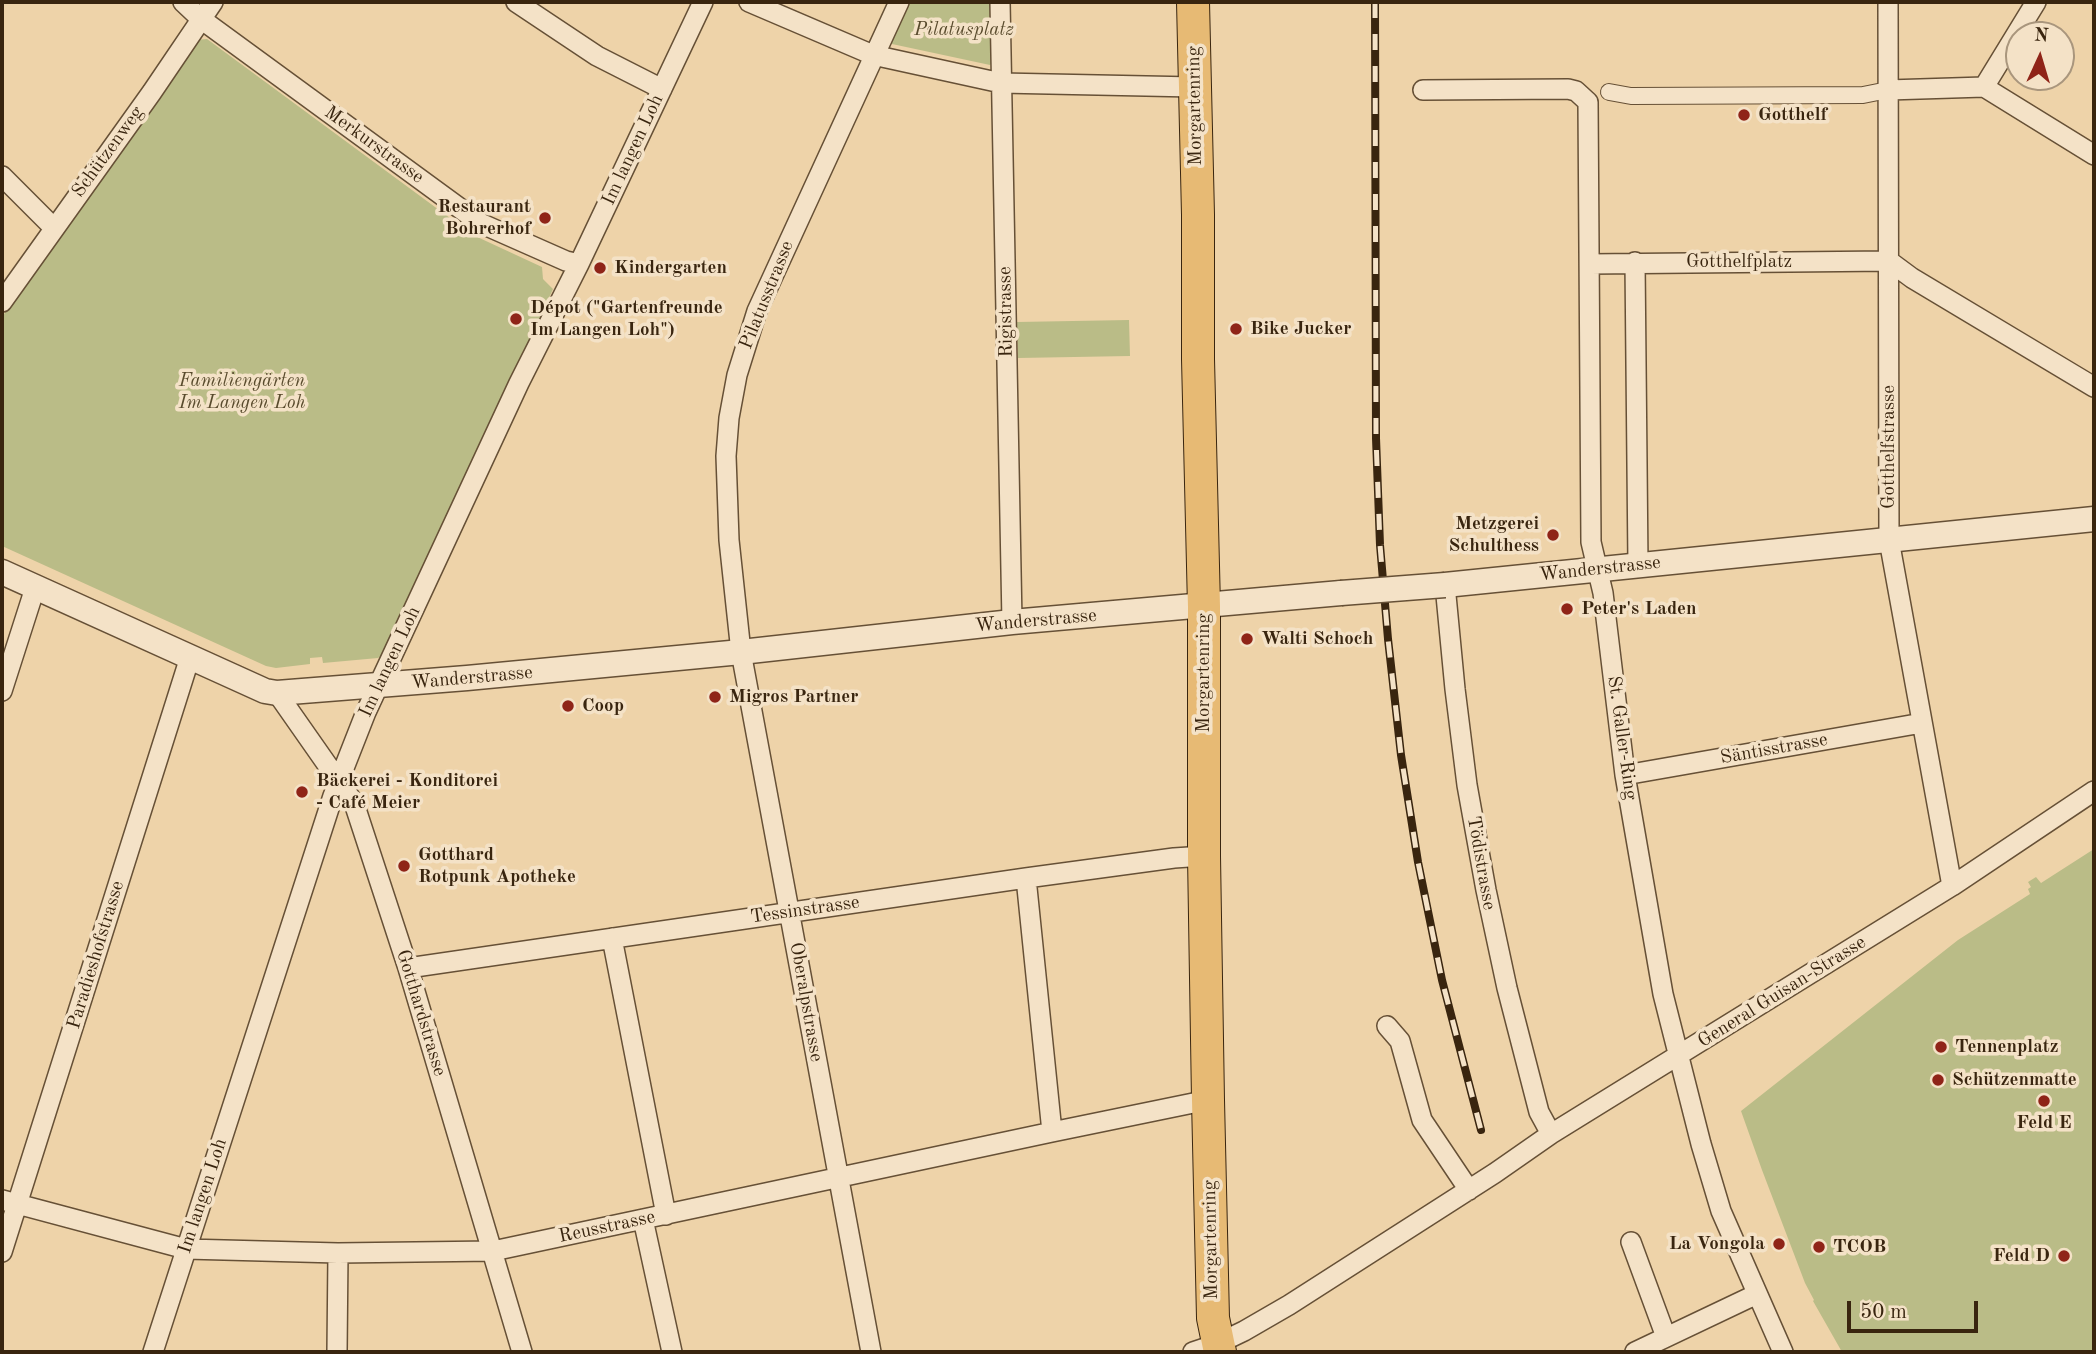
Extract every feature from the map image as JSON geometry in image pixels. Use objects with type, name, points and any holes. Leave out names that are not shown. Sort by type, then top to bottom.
[{"type":"main road","name":"Morgartenring","points":[[1194,2],[1204,856],[1213,1318],[1211,1350]]},
{"type":"street","name":"Merkurstrasse","points":[[183,2],[201,19],[480,223],[566,261],[579,264]]},
{"type":"street","name":"Schützenweg","points":[[2,302],[213,2]]},
{"type":"street","points":[[516,2],[597,56],[662,89]]},
{"type":"street","name":"Im langen Loh","points":[[153,1352],[339,781],[366,712],[513,396],[704,2]]},
{"type":"street","points":[[749,2],[873,55],[1002,83],[1194,87]]},
{"type":"street","name":"Pilatusstrasse","points":[[741,652],[726,489],[729,418],[737,375],[757,311],[899,2]]},
{"type":"street","name":"Rigistrasse","points":[[1000,2],[1012,622]]},
{"type":"street","name":"Gotthelfstrasse","points":[[1888,2],[1889,540],[1952,886]]},
{"type":"street","points":[[1984,87],[2036,2]]},
{"type":"street","points":[[1609,92],[1631,96],[1863,95],[1888,90],[1984,87],[2094,155]]},
{"type":"street","name":"St. Galler-Ring","points":[[1423,90],[1568,89],[1576,90],[1588,102],[1591,542],[1603,593],[1625,775],[1663,994],[1701,1144],[1721,1211],[1783,1352]]},
{"type":"street","points":[[2,176],[54,228]]},
{"type":"street","points":[[1889,261],[1912,278],[2094,387]]},
{"type":"street","name":"Gotthelfplatz","points":[[1590,264],[1889,261]]},
{"type":"street","points":[[1636,262],[1638,565]]},
{"type":"street","name":"Wanderstrasse","points":[[2,572],[265,691],[277,693],[741,652],[1012,622],[1445,585],[2094,519]]},
{"type":"street","name":"Tödistrasse","points":[[1445,585],[1467,785],[1486,890],[1507,988],[1539,1112],[1551,1134]]},
{"type":"street","points":[[2,691],[35,588]]},
{"type":"street","name":"Oberalpstrasse","points":[[741,652],[871,1352]]},
{"type":"street","name":"Paradieshofstrasse","points":[[2,1252],[10,1202],[190,657]]},
{"type":"street","name":"Gotthardstrasse","points":[[277,693],[354,803],[408,968],[522,1352]]},
{"type":"street","name":"Säntisstrasse","points":[[1625,775],[1922,723]]},
{"type":"street","name":"General Guisan-Strasse","points":[[1211,1350],[1289,1305],[1551,1134],[1952,886],[2094,791]]},
{"type":"street","name":"Tessinstrasse","points":[[408,968],[1026,878],[1204,856]]},
{"type":"street","points":[[1026,878],[1052,1132]]},
{"type":"street","points":[[612,938],[666,1215]]},
{"type":"street","points":[[1387,1026],[1400,1041],[1422,1120],[1469,1190]]},
{"type":"street","name":"Reusstrasse","points":[[10,1202],[186,1249],[493,1251],[1208,1100]]},
{"type":"street","points":[[643,1219],[672,1352]]},
{"type":"street","points":[[1631,1241],[1665,1337]]},
{"type":"street","points":[[337,1352],[338,1252]]},
{"type":"street","points":[[1634,1352],[1757,1294]]},
{"type":"green space","name":"Pilatusplatz","points":[[908,2],[992,2],[993,62],[990,65],[892,44],[890,40]]},
{"type":"green space","name":"Familiengärten Im Langen Loh","points":[[207,39],[473,235],[542,267],[543,279],[553,289],[385,653],[378,658],[323,663],[322,657],[310,658],[310,664],[276,668],[266,666],[2,546],[2,317],[195,40]]},
{"type":"green space","points":[[1129,320],[1130,356],[1018,358],[1017,322]]},
{"type":"green space","name":"Schützenmatte","points":[[2094,849],[2094,1352],[1842,1352],[1805,1283],[1741,1111],[1958,940],[2030,894],[2028,889],[2031,887],[2028,882],[2036,877],[2041,883]]},
{"type":"railway","points":[[1375,2],[1376,438],[1380,545],[1388,639],[1401,755],[1418,862],[1442,980],[1481,1130]]},
{"type":"place","name":"Gotthelf","points":[[1744,115]]},
{"type":"place","name":"Restaurant Bohrerhof","points":[[545,218]]},
{"type":"place","name":"Kindergarten","points":[[600,268]]},
{"type":"place","name":"Dépot (\"Gartenfreunde Im Langen Loh\")","points":[[516,319]]},
{"type":"place","name":"Bike Jucker","points":[[1236,329]]},
{"type":"place","name":"Metzgerei Schulthess","points":[[1553,535]]},
{"type":"place","name":"Peter's Laden","points":[[1567,609]]},
{"type":"place","name":"Walti Schoch","points":[[1247,639]]},
{"type":"place","name":"Migros Partner","points":[[715,697]]},
{"type":"place","name":"Coop","points":[[568,706]]},
{"type":"place","name":"Bäckerei - Konditorei - Café Meier","points":[[302,792]]},
{"type":"place","name":"Gotthard Rotpunk Apotheke","points":[[404,866]]},
{"type":"place","name":"Tennenplatz","points":[[1941,1047]]},
{"type":"place","name":"Schützenmatte","points":[[1938,1080]]},
{"type":"place","name":"Feld E","points":[[2044,1101]]},
{"type":"place","name":"La Vongola","points":[[1779,1244]]},
{"type":"place","name":"TCOB","points":[[1819,1247]]},
{"type":"place","name":"Feld D","points":[[2064,1256]]}]
